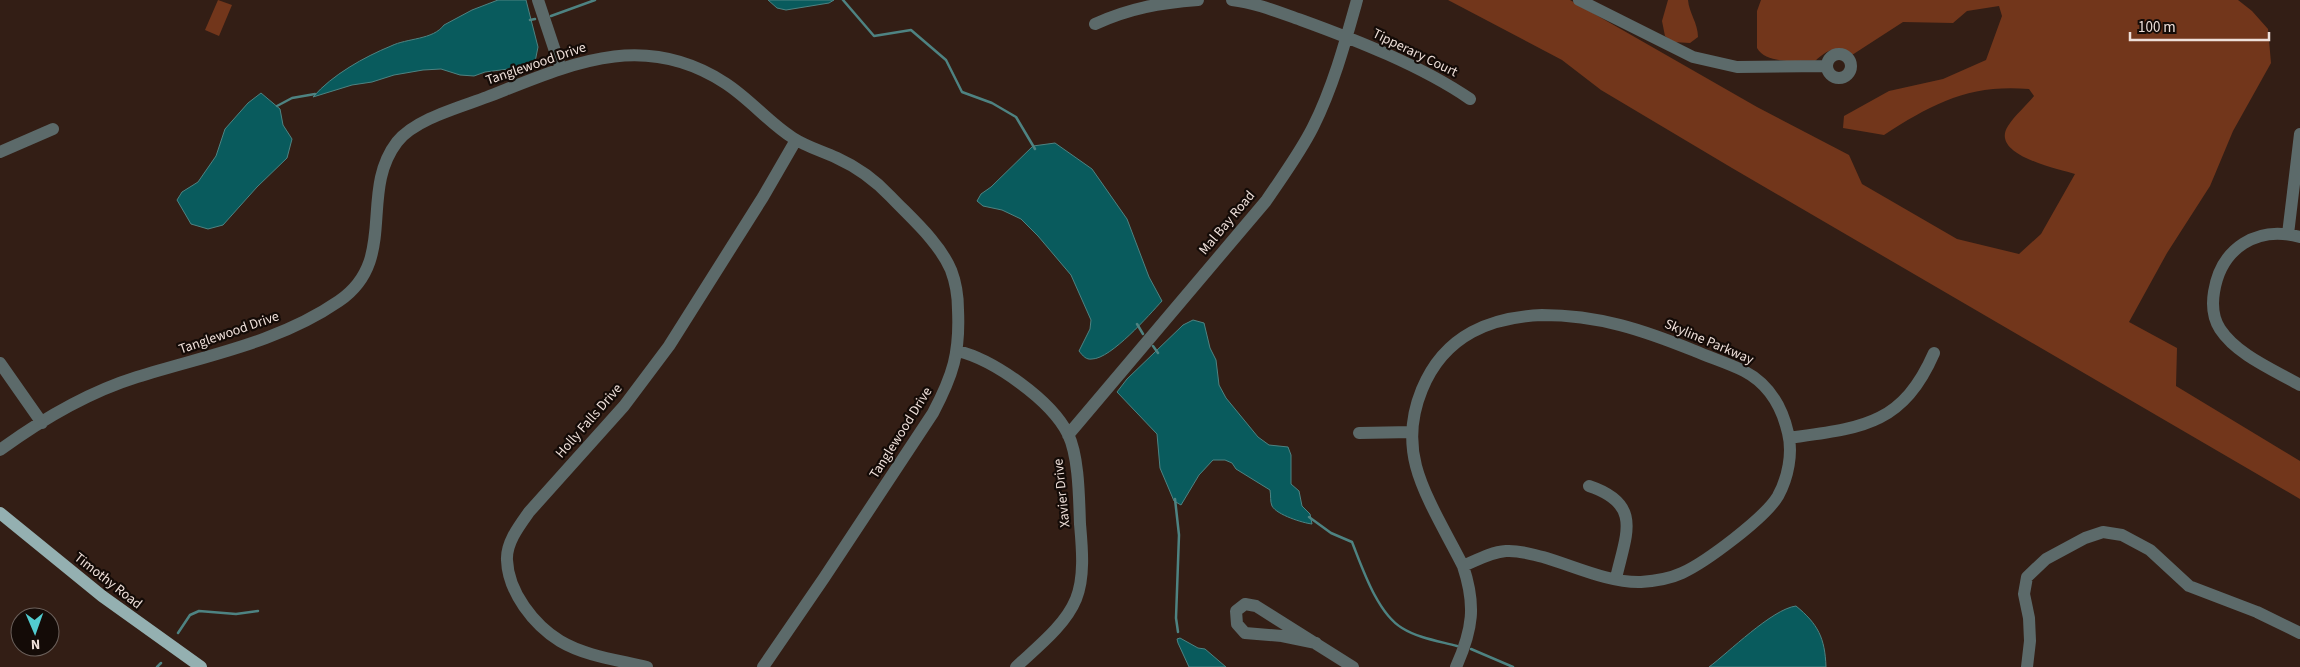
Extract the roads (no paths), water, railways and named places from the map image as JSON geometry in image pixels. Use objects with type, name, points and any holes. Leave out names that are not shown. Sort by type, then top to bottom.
[{"type":"main road","name":"Timothy Road","points":[[0,513],[102,596],[201,667]]},
{"type":"street","points":[[538,0],[560,69]]},
{"type":"street","points":[[1095,24],[1114,15],[1155,4],[1198,0]]},
{"type":"street","name":"Tipperary Court","points":[[1232,0],[1251,2],[1347,36],[1446,84],[1470,99]]},
{"type":"street","name":"Mal Bay Road","points":[[1068,435],[1266,202],[1292,164],[1313,127],[1335,73],[1357,0]]},
{"type":"street","points":[[1579,0],[1694,57],[1737,67],[1825,66]]},
{"type":"street","name":"Tanglewood Drive","points":[[0,450],[42,423],[117,384],[230,352],[282,332],[340,300],[356,287],[370,264],[381,174],[387,158],[403,135],[438,116],[560,69],[625,54],[654,56],[672,60],[706,72],[722,81],[796,140],[837,158],[865,174],[889,194],[934,244],[951,270],[958,299],[958,352],[944,391],[916,441],[763,667]]},
{"type":"street","points":[[0,152],[53,129]]},
{"type":"street","points":[[2300,134],[2294,236],[2266,235],[2248,240],[2229,254],[2221,266],[2213,298],[2214,314],[2219,328],[2228,340],[2300,386]]},
{"type":"street","name":"Holly Falls Drive","points":[[647,667],[593,654],[560,641],[546,630],[527,610],[513,585],[507,559],[509,548],[528,512],[624,406],[669,346],[763,197],[796,140]]},
{"type":"street","name":"Skyline Parkway","points":[[1456,667],[1472,620],[1470,588],[1463,566],[1418,473],[1412,445],[1412,432],[1417,403],[1427,379],[1450,349],[1461,339],[1484,327],[1510,318],[1524,316],[1568,315],[1618,323],[1745,372],[1768,389],[1778,403],[1789,438],[1790,452],[1788,467],[1778,495],[1770,507],[1751,526],[1682,573],[1669,578],[1641,582],[1616,578],[1516,551],[1492,553],[1463,566]]},
{"type":"street","name":"Xavier Drive","points":[[958,352],[984,360],[1010,377],[1046,405],[1068,435],[1079,496],[1081,539],[1079,589],[1076,600],[1064,619],[1016,667]]},
{"type":"street","points":[[1789,438],[1845,430],[1879,418],[1898,405],[1916,387],[1934,353]]},
{"type":"street","points":[[0,363],[42,423]]},
{"type":"street","points":[[1359,433],[1412,432]]},
{"type":"street","points":[[1589,486],[1613,496],[1623,507],[1626,514],[1626,531],[1616,578]]},
{"type":"street","points":[[2026,667],[2030,641],[2024,594],[2027,577],[2046,559],[2085,538],[2103,532],[2122,535],[2150,550],[2189,586],[2258,612],[2300,633]]},
{"type":"street","points":[[1316,642],[1282,636],[1244,633],[1237,624],[1236,611],[1245,604],[1256,606],[1316,642],[1353,667]]},
{"type":"water","points":[[498,0],[526,0],[538,47],[535,62],[524,67],[485,72],[474,76],[460,75],[441,69],[423,70],[352,85],[313,97],[329,81],[349,67],[397,43],[427,36],[472,10]]},
{"type":"water","points":[[768,0],[834,0],[829,3],[786,10],[777,8]]},
{"type":"water","points":[[261,93],[280,109],[283,125],[292,139],[287,158],[257,187],[223,225],[208,229],[191,224],[177,200],[182,192],[198,182],[216,156],[225,129],[248,103]]},
{"type":"water","points":[[1055,143],[1092,169],[1127,219],[1149,277],[1162,301],[1119,344],[1100,357],[1092,359],[1086,358],[1079,351],[1090,329],[1091,320],[1071,275],[1021,219],[1002,210],[983,206],[977,201],[981,194],[991,187],[1033,146]]},
{"type":"water","points":[[1193,320],[1204,323],[1210,348],[1216,360],[1219,385],[1226,398],[1258,437],[1269,445],[1288,447],[1291,455],[1291,484],[1299,491],[1302,506],[1310,514],[1312,524],[1290,518],[1279,512],[1271,504],[1270,490],[1225,460],[1213,460],[1199,475],[1181,505],[1174,501],[1160,468],[1157,434],[1117,392],[1127,379],[1183,325]]},
{"type":"water","points":[[1796,606],[1810,619],[1819,632],[1824,648],[1826,667],[1709,667],[1763,623],[1786,609]]},
{"type":"water","points":[[1180,638],[1198,648],[1205,649],[1226,667],[1189,667],[1178,643],[1177,639]]},
{"type":"waterway","points":[[551,16],[595,0]]},
{"type":"waterway","points":[[843,0],[874,36],[911,30],[946,60],[962,92],[992,103],[1016,117],[1035,149]]},
{"type":"waterway","points":[[530,20],[535,19]]},
{"type":"waterway","points":[[277,106],[292,98],[315,94]]},
{"type":"waterway","points":[[1137,324],[1143,334]]},
{"type":"waterway","points":[[1153,346],[1158,353]]},
{"type":"waterway","points":[[1175,499],[1179,535],[1176,618],[1178,632]]},
{"type":"waterway","points":[[1309,517],[1331,533],[1352,542],[1371,589],[1393,621],[1415,634],[1457,646]]},
{"type":"waterway","points":[[178,633],[190,615],[199,611],[236,614],[258,611]]},
{"type":"waterway","points":[[1471,649],[1513,667]]},
{"type":"waterway","points":[[157,667],[161,663]]}]
